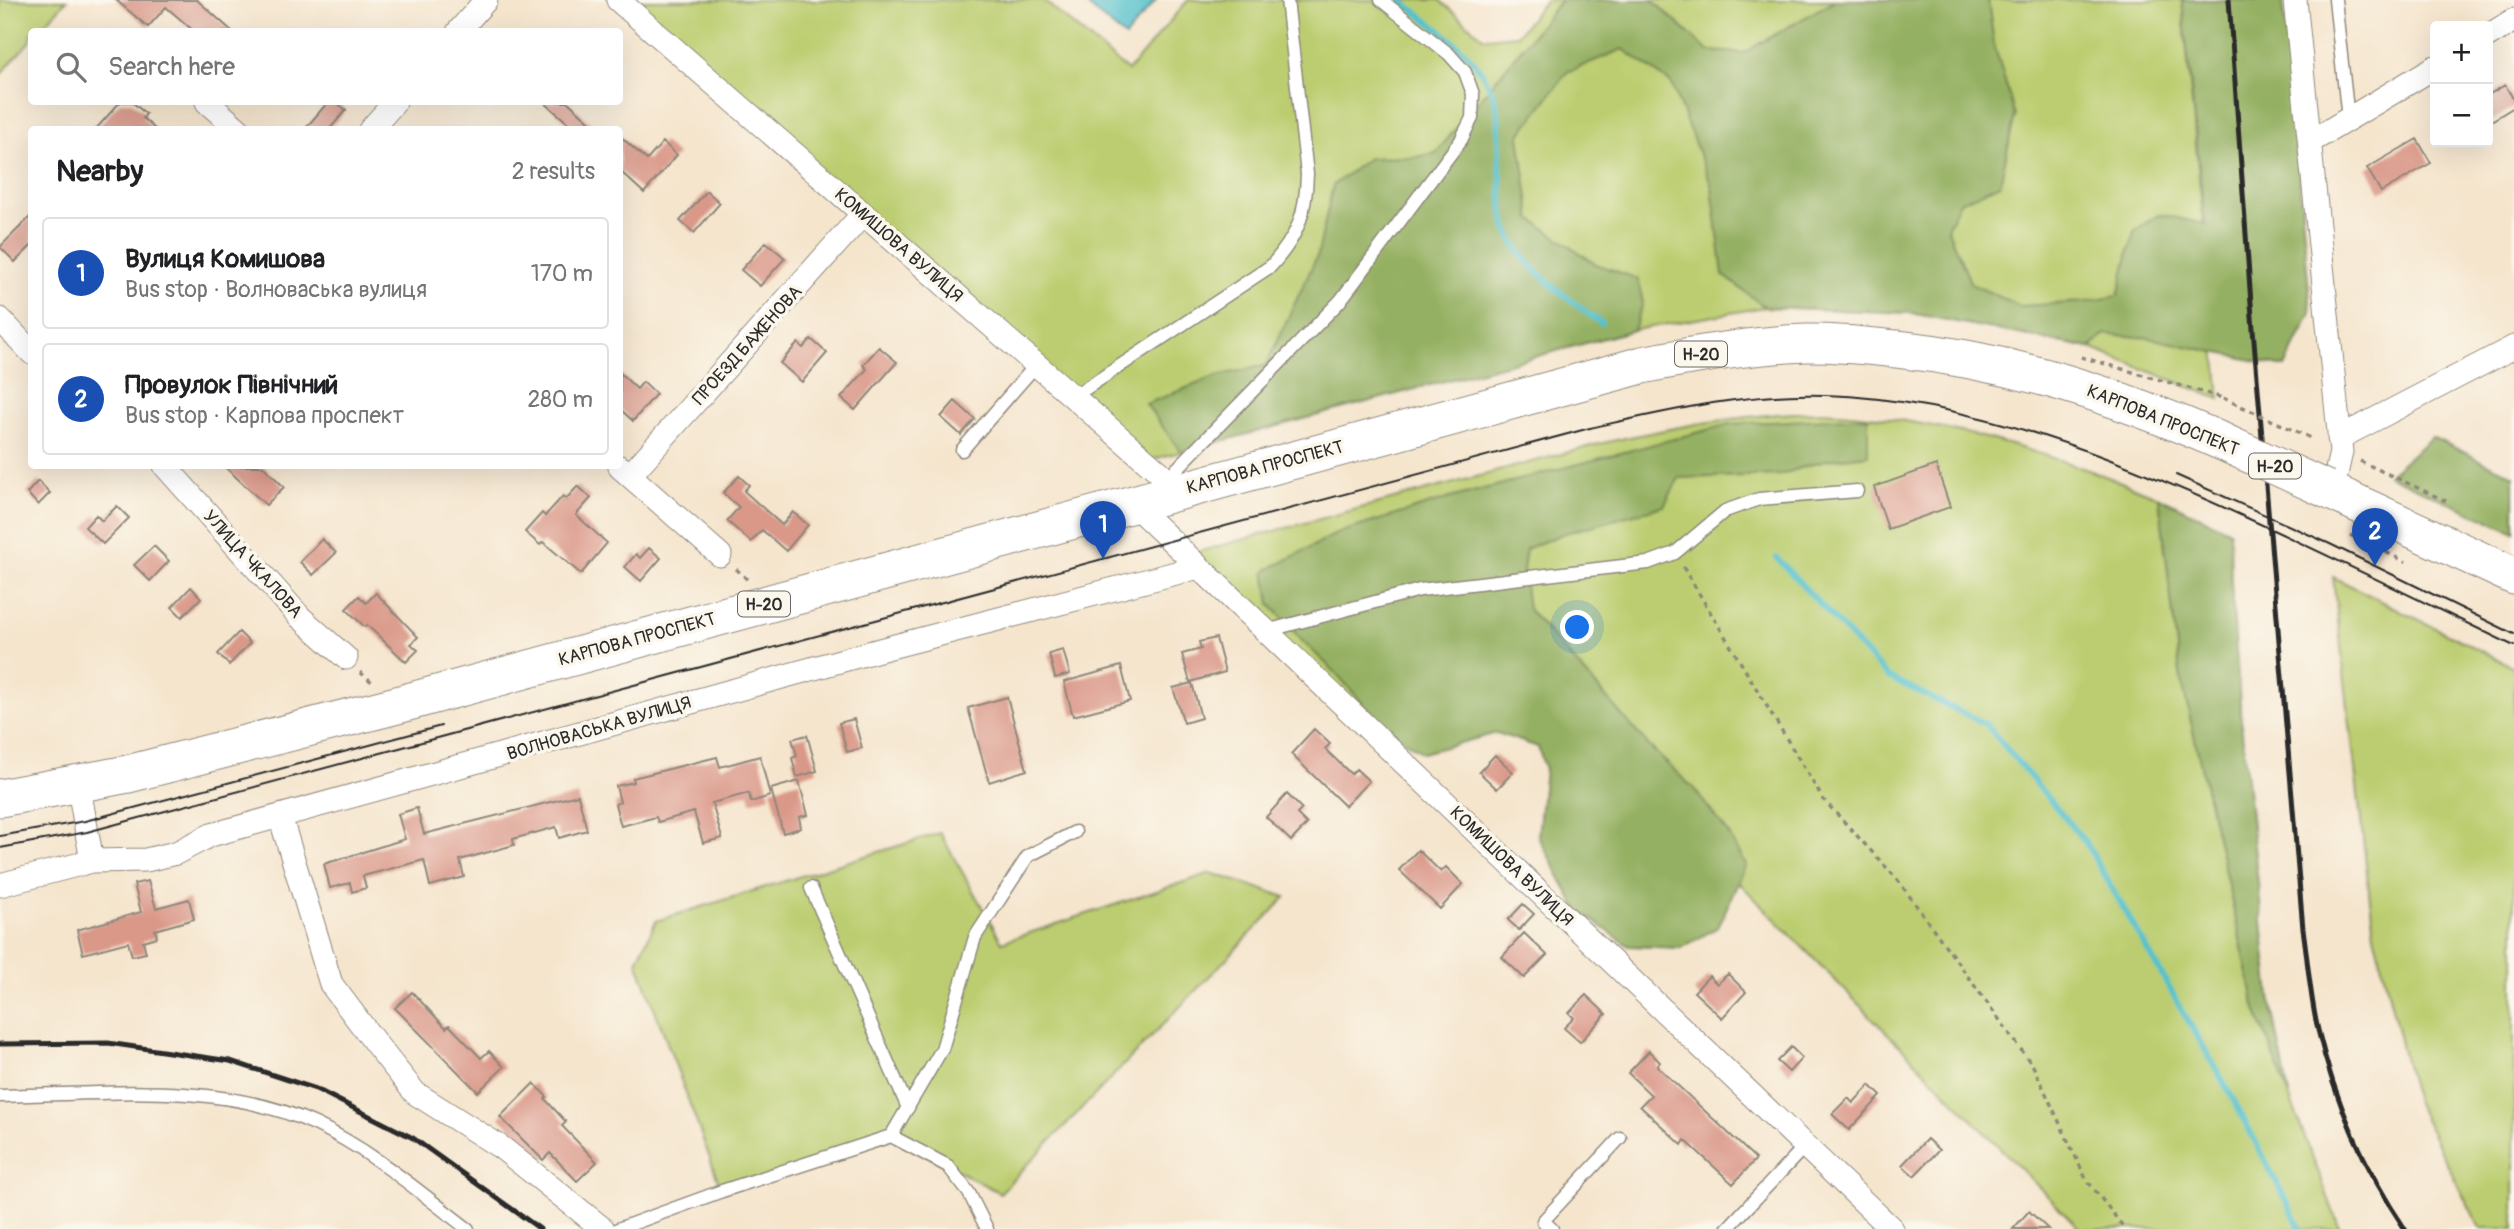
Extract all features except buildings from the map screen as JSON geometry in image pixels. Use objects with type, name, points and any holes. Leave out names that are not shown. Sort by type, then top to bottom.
[{"type":"main road","name":"КАРПОВА ПРОСПЕКТ","points":[[0,798],[128,774],[397,705],[1132,503],[1173,484],[1642,365],[1757,346],[1808,343],[1929,352],[2001,365],[2075,384],[2136,405],[2223,442],[2514,576]]},
{"type":"street","points":[[462,28],[486,0]]},
{"type":"street","name":"КОМИШОВА ВУЛИЦЯ","points":[[618,0],[1173,484]]},
{"type":"street","points":[[2295,0],[2340,445],[2329,490]]},
{"type":"street","points":[[2493,33],[2514,20]]},
{"type":"street","points":[[2310,142],[2430,70]]},
{"type":"street","points":[[210,105],[234,126]]},
{"type":"street","points":[[374,126],[392,105]]},
{"type":"street","name":"ПРОЕЗД БАЖЕНОВА","points":[[625,470],[863,214]]},
{"type":"street","points":[[0,319],[28,349]]},
{"type":"street","points":[[2340,445],[2514,347]]},
{"type":"street","name":"УЛИЦА ЧКАЛОВА","points":[[168,469],[300,617],[346,658]]},
{"type":"street","points":[[625,470],[720,555]]},
{"type":"street","name":"КОМИШОВА ВУЛИЦЯ","points":[[1132,503],[1892,1229]]},
{"type":"street","name":"ВОЛНОВАСЬКА ВУЛИЦЯ","points":[[0,885],[92,861],[146,860],[176,853],[211,835],[883,649],[1199,566]]},
{"type":"street","points":[[78,783],[92,861]]},
{"type":"street","points":[[280,816],[331,984],[376,1044],[415,1093],[502,1148],[603,1229]]},
{"type":"lane","points":[[1073,397],[1271,266],[1288,247],[1300,224],[1307,200],[1307,174],[1287,0]]},
{"type":"lane","points":[[1173,484],[1340,301],[1461,140],[1472,118],[1473,94],[1465,72],[1449,54],[1381,0]]},
{"type":"lane","points":[[2335,0],[2348,119]]},
{"type":"lane","points":[[962,450],[1036,365]]},
{"type":"lane","points":[[1266,631],[1420,590],[1648,563],[1675,553],[1726,511],[1759,499],[1857,491]]},
{"type":"lane","points":[[618,1229],[722,1191],[891,1136],[942,1049],[975,937],[1028,856],[1075,832]]},
{"type":"lane","points":[[811,887],[908,1108]]},
{"type":"lane","points":[[0,1096],[191,1093],[254,1103],[314,1123],[369,1154],[468,1229]]},
{"type":"lane","points":[[891,1136],[948,1166],[969,1193],[987,1229]]},
{"type":"lane","points":[[1552,1229],[1543,1221],[1620,1138]]},
{"type":"lane","points":[[1727,1229],[1805,1146]]},
{"type":"path","points":[[2223,398],[2313,439]]},
{"type":"path","points":[[2340,445],[2450,503]]},
{"type":"path","points":[[2350,535],[2406,562]]},
{"type":"path","points":[[1675,553],[1823,799],[1897,879],[2033,1066],[2086,1179],[2126,1229]]},
{"type":"green space","points":[[0,0],[67,0],[42,28],[28,28],[28,43],[0,75]]},
{"type":"green space","points":[[618,0],[1043,0],[1128,71],[1188,0],[1439,0],[1484,38],[1517,35],[1546,0],[2182,0],[2220,399],[2090,348],[1911,313],[1765,307],[1634,330],[1147,461]]},
{"type":"green space","points":[[1561,0],[1652,0],[1708,51],[1743,53],[1835,0],[1988,0],[1994,44],[2015,115],[2000,184],[1960,202],[1947,228],[1971,284],[2020,306],[2085,302],[2118,296],[2134,231],[2159,214],[2205,224],[2182,0],[2283,0],[2311,313],[2285,367],[2149,338],[2106,334],[2090,348],[1911,313],[1765,307],[1723,275],[1712,187],[1671,83],[1623,49],[1567,72],[1519,136],[1531,219],[1596,264],[1638,279],[1643,303],[1634,330],[1181,452],[1146,404],[1217,376],[1266,365],[1318,254],[1333,185],[1369,158],[1415,157],[1436,153]]},
{"type":"green space","points":[[1821,412],[1909,422],[1994,440],[2077,466],[2159,497],[2180,673],[2256,1009],[2340,1229],[2080,1229],[1507,647],[1387,747],[1186,555],[1623,438],[1735,419]]},
{"type":"green space","points":[[1868,417],[1868,455],[1825,460],[1780,475],[1679,478],[1664,506],[1562,534],[1526,549],[1523,569],[1528,609],[1649,746],[1693,788],[1728,833],[1746,865],[1718,927],[1681,948],[1629,946],[1577,909],[1538,836],[1545,769],[1538,747],[1497,733],[1423,753],[1394,734],[1365,706],[1270,604],[1265,571],[1338,533],[1450,498],[1730,424]]},
{"type":"green space","points":[[2432,437],[2514,476],[2514,532],[2388,475]]},
{"type":"green space","points":[[2159,497],[2230,531],[2242,732],[2270,997],[2289,1095],[2256,1009],[2180,673]]},
{"type":"green space","points":[[2333,577],[2514,667],[2514,1229],[2480,1228],[2415,1101],[2374,934]]},
{"type":"green space","points":[[940,833],[1002,942],[1211,873],[1286,897],[1000,1193],[891,1136],[722,1191],[637,961],[656,921]]},
{"type":"water","points":[[1081,0],[1156,0],[1125,37]]},
{"type":"waterway","points":[[1400,0],[1461,48],[1485,78],[1493,95],[1499,120],[1502,205],[1512,240],[1540,275],[1601,323]]},
{"type":"waterway","points":[[1777,558],[1888,677],[1986,724],[2086,843],[2231,1095],[2301,1229]]},
{"type":"tram line","points":[[0,848],[87,832],[1590,428],[1707,404],[1766,396],[1825,395],[1880,399],[1989,420],[2042,436],[2197,495],[2514,646]]},
{"type":"tram line","points":[[2176,475],[2330,544],[2514,634]]},
{"type":"tram line","points":[[0,836],[85,821],[441,726]]},
{"type":"railway","points":[[2229,0],[2252,317],[2303,929],[2311,992],[2325,1056],[2342,1108],[2376,1182],[2405,1229]]},
{"type":"railway","points":[[0,1044],[108,1043],[230,1061],[316,1089],[413,1138],[540,1229]]},
{"type":"place","name":"Вулиця Комишова","points":[[1103,559]]},
{"type":"place","name":"Провулок Північний","points":[[2375,566]]}]
